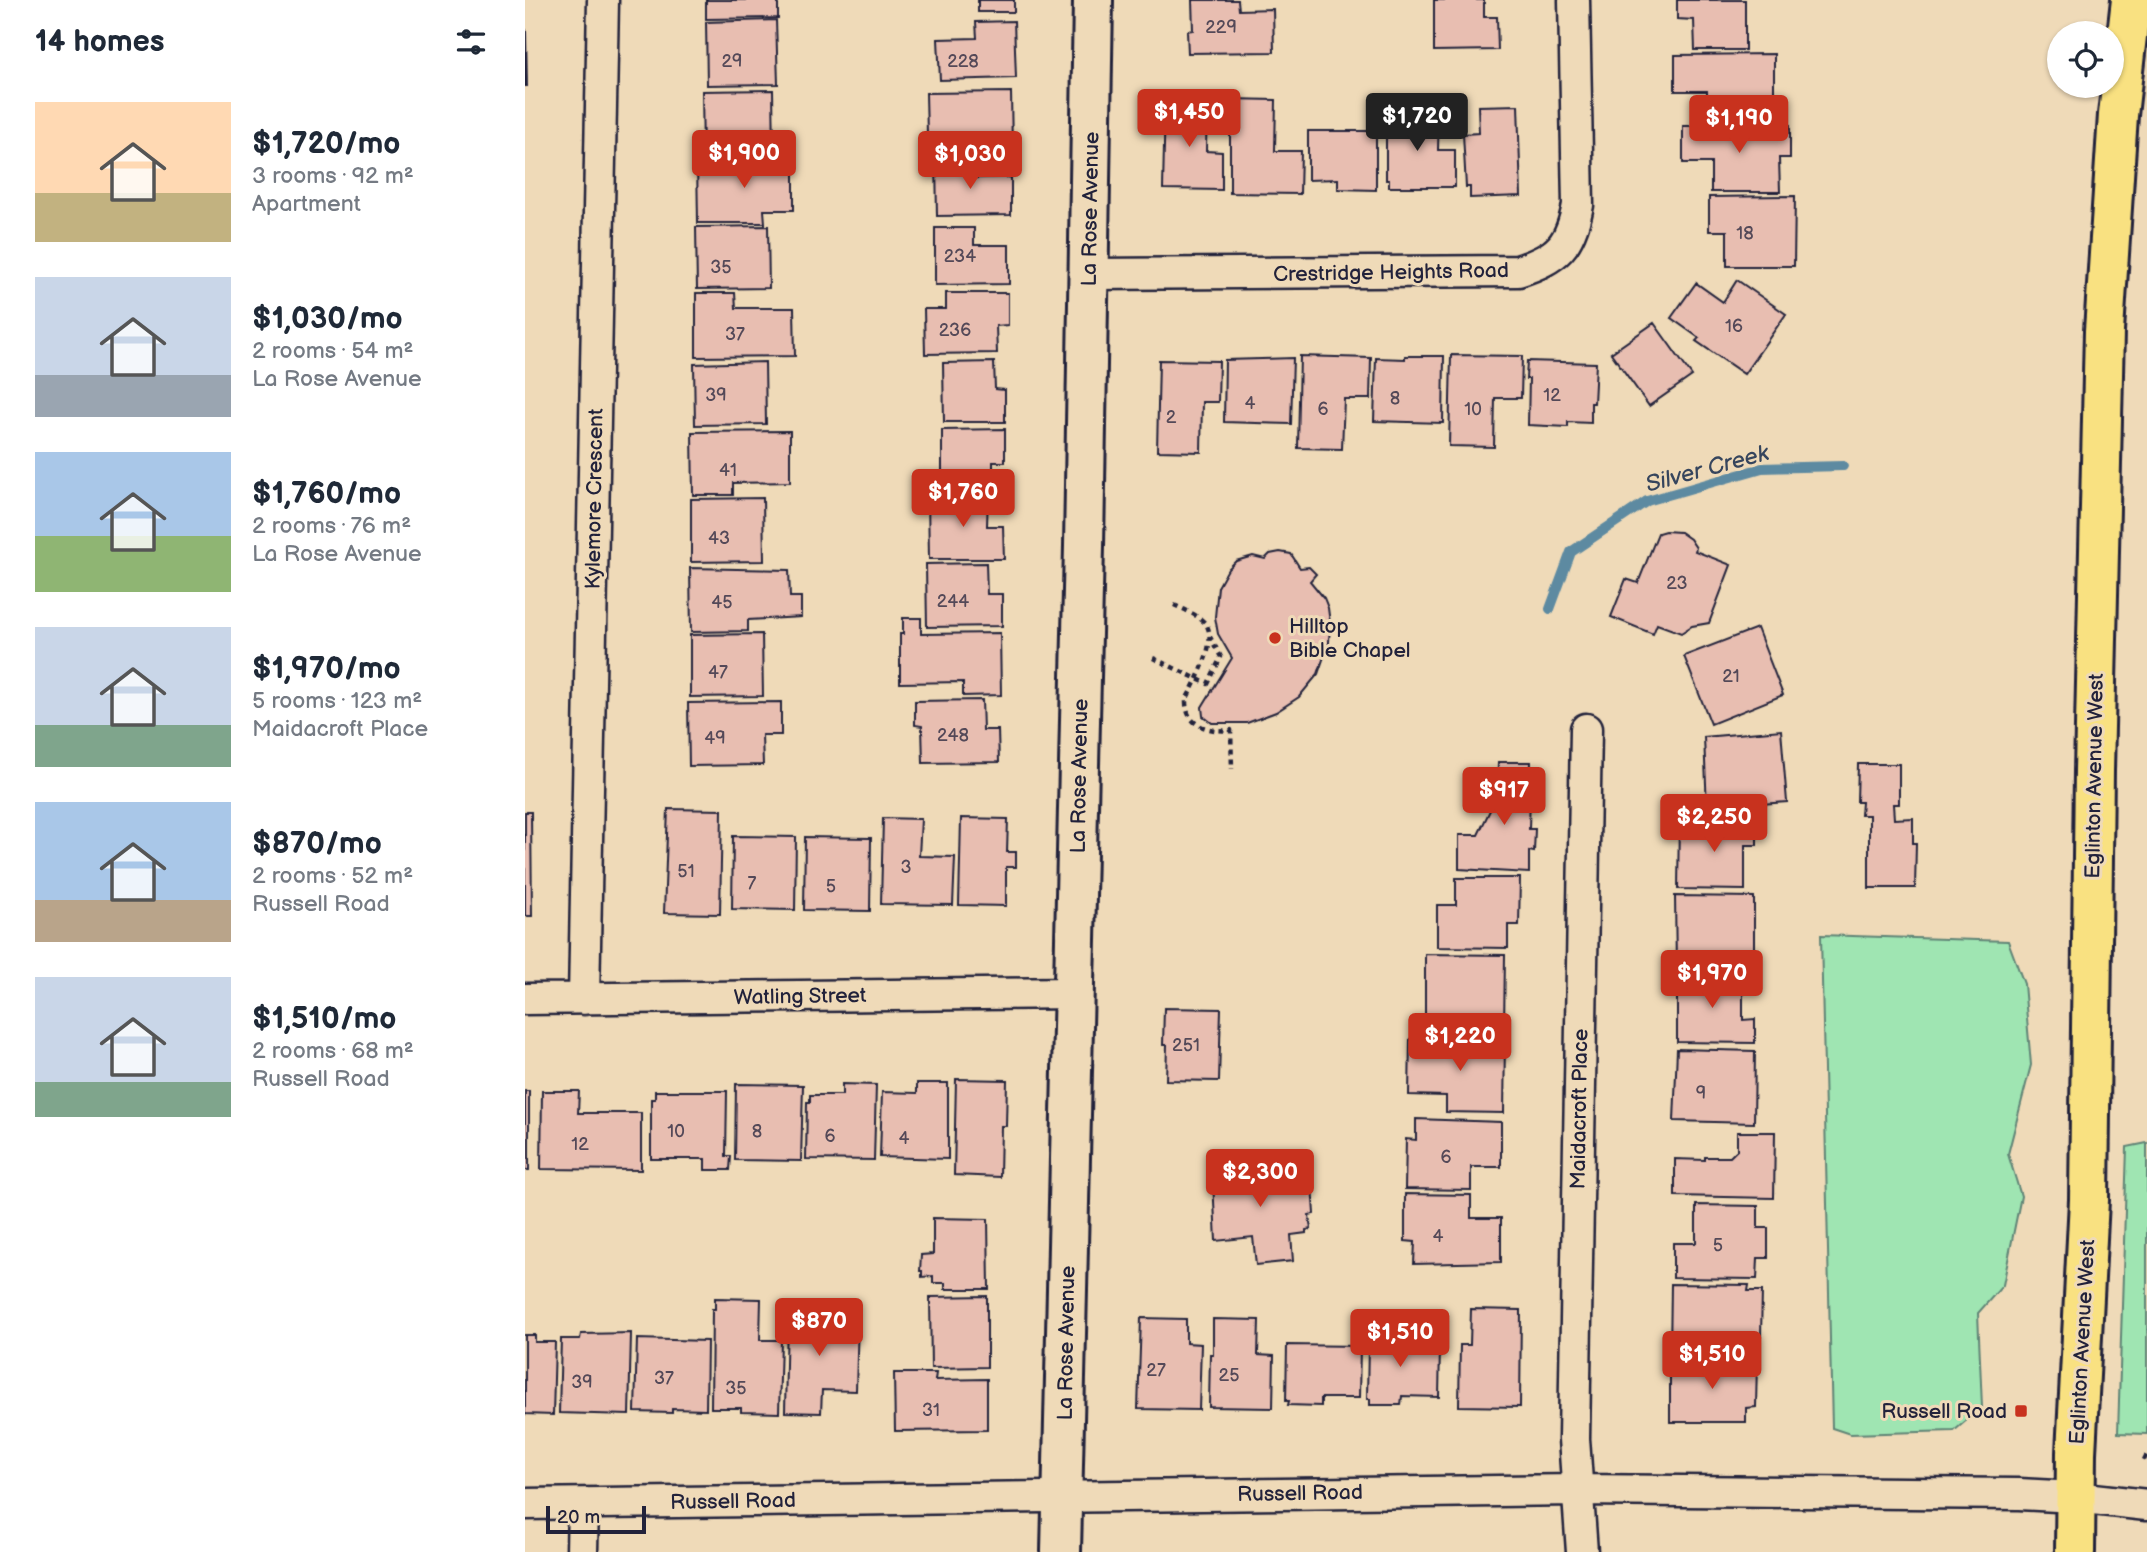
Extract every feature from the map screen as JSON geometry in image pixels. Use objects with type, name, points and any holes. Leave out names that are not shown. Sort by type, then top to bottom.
[{"type":"main road","name":"Eglinton Avenue West","points":[[2074,1552],[2089,1200],[2094,771],[2104,331],[2118,115],[2131,0]]},
{"type":"street","name":"Kylemore Crescent","points":[[584,999],[603,0]]},
{"type":"street","name":"La Rose Avenue","points":[[1061,1552],[1075,993],[1093,0]]},
{"type":"street","name":"Crestridge Heights Road","points":[[1089,274],[1518,271],[1541,264],[1562,248],[1573,229],[1578,205],[1574,0]]},
{"type":"street","name":"Maidacroft Place","points":[[1582,1552],[1574,1439],[1586,729]]},
{"type":"street","name":"Watling Street","points":[[525,999],[1075,993]]},
{"type":"street","name":"Russell Road","points":[[525,1504],[1578,1490],[2019,1494],[2147,1505]]},
{"type":"street","points":[[582,1552],[583,1503]]},
{"type":"path","points":[[1153,658],[1208,684],[1221,660],[1206,625],[1174,604]]},
{"type":"path","points":[[1210,637],[1197,679],[1186,700],[1186,707],[1196,724],[1204,729],[1231,730],[1232,769]]},
{"type":"green space","points":[[1821,935],[2008,941],[2024,984],[2031,1065],[2008,1154],[2021,1196],[2003,1285],[1978,1313],[1982,1407],[1954,1431],[1850,1434],[1832,1428]]},
{"type":"green space","points":[[2147,1143],[2147,1434],[2118,1433],[2127,1147]]},
{"type":"building","points":[[706,0],[778,0],[778,18],[706,19]]},
{"type":"building","points":[[978,0],[1014,0],[1014,12],[978,12]]},
{"type":"building","points":[[1192,0],[1238,0],[1239,10],[1273,9],[1274,52],[1188,53],[1187,31],[1193,30]]},
{"type":"building","points":[[1434,0],[1484,0],[1484,17],[1497,17],[1498,50],[1434,51]]},
{"type":"building","points":[[1677,0],[1745,0],[1745,50],[1695,50],[1694,20],[1677,19]]},
{"type":"building","points":[[776,20],[778,84],[707,85],[706,22]]},
{"type":"building","points":[[1014,21],[1016,78],[940,80],[938,39],[977,38],[976,22]]},
{"type":"building","points":[[526,30],[527,86],[525,86]]},
{"type":"building","points":[[1774,54],[1774,120],[1707,120],[1707,91],[1675,91],[1675,55]]},
{"type":"building","points":[[773,90],[774,153],[703,154],[702,91]]},
{"type":"building","points":[[1011,92],[1012,150],[975,151],[975,134],[927,135],[926,93]]},
{"type":"building","points":[[1230,99],[1276,100],[1275,151],[1301,151],[1300,194],[1230,193]]},
{"type":"building","points":[[1165,100],[1207,101],[1206,151],[1222,152],[1222,190],[1163,189]]},
{"type":"building","points":[[1518,105],[1521,196],[1470,198],[1470,187],[1466,187],[1463,134],[1479,133],[1478,106]]},
{"type":"building","points":[[1386,114],[1439,114],[1438,150],[1455,150],[1455,187],[1389,187],[1389,180],[1386,180]]},
{"type":"building","points":[[1790,125],[1790,158],[1779,158],[1780,192],[1711,192],[1711,163],[1683,163],[1683,126]]},
{"type":"building","points":[[1308,131],[1376,131],[1376,190],[1338,189],[1338,179],[1308,180]]},
{"type":"building","points":[[794,159],[794,210],[764,210],[765,223],[698,223],[697,160]]},
{"type":"building","points":[[974,160],[975,178],[1011,177],[1011,215],[937,216],[936,161]]},
{"type":"building","points":[[1795,196],[1794,266],[1727,266],[1727,231],[1709,231],[1709,197]]},
{"type":"building","points":[[768,226],[769,288],[697,289],[696,227]]},
{"type":"building","points":[[935,228],[974,228],[974,245],[1009,245],[1009,284],[935,285]]},
{"type":"building","points":[[1737,280],[1786,314],[1744,374],[1696,341],[1699,338],[1671,318],[1696,283],[1723,302]]},
{"type":"building","points":[[696,293],[735,293],[736,308],[794,308],[795,356],[696,357]]},
{"type":"building","points":[[946,293],[1008,293],[1008,325],[996,326],[997,353],[925,354],[924,309],[946,309]]},
{"type":"building","points":[[1654,323],[1692,376],[1649,406],[1611,353]]},
{"type":"building","points":[[1451,355],[1522,356],[1521,398],[1495,398],[1494,447],[1449,446]]},
{"type":"building","points":[[1300,356],[1371,358],[1370,399],[1344,399],[1342,449],[1298,448]]},
{"type":"building","points":[[1405,356],[1444,356],[1443,423],[1374,421],[1376,358],[1405,359]]},
{"type":"building","points":[[1293,358],[1291,424],[1224,422],[1225,360]]},
{"type":"building","points":[[1159,360],[1219,361],[1218,402],[1202,402],[1201,452],[1157,451]]},
{"type":"building","points":[[1527,361],[1596,363],[1591,423],[1568,422],[1568,427],[1528,425]]},
{"type":"building","points":[[765,362],[766,424],[695,425],[694,364]]},
{"type":"building","points":[[994,362],[995,389],[1005,390],[1005,422],[944,422],[943,363]]},
{"type":"building","points":[[1005,429],[1005,462],[993,462],[993,491],[942,491],[942,430]]},
{"type":"building","points":[[790,431],[790,482],[733,483],[733,495],[693,495],[692,432]]},
{"type":"building","points":[[928,496],[988,496],[987,526],[1003,526],[1004,559],[929,559]]},
{"type":"building","points":[[763,498],[764,561],[691,562],[691,499]]},
{"type":"building","points":[[1680,532],[1690,539],[1695,551],[1731,565],[1709,623],[1692,626],[1681,633],[1657,624],[1653,634],[1611,617],[1626,579],[1638,583],[1658,533]]},
{"type":"building","name":"Hilltop Bible Chapel","points":[[1270,554],[1291,554],[1300,568],[1309,567],[1316,574],[1310,581],[1324,598],[1328,608],[1329,642],[1318,674],[1299,697],[1276,712],[1247,723],[1212,723],[1203,716],[1202,707],[1232,658],[1218,634],[1215,617],[1218,587],[1236,561],[1253,556],[1265,559]]},
{"type":"building","points":[[986,563],[987,594],[1002,594],[1002,626],[927,627],[926,564]]},
{"type":"building","points":[[690,568],[789,570],[790,597],[801,597],[801,617],[748,620],[748,631],[691,632]]},
{"type":"building","points":[[903,618],[921,618],[921,634],[1000,633],[1001,695],[963,696],[963,682],[900,683],[900,634],[903,634]]},
{"type":"building","points":[[1757,628],[1783,695],[1711,724],[1684,656]]},
{"type":"building","points":[[762,634],[763,696],[690,697],[690,635]]},
{"type":"building","points":[[982,700],[983,730],[998,730],[999,762],[923,763],[922,726],[915,725],[915,701]]},
{"type":"building","points":[[781,702],[781,735],[762,735],[763,765],[689,766],[688,703]]},
{"type":"building","points":[[1781,730],[1787,802],[1707,808],[1704,737]]},
{"type":"building","points":[[1498,762],[1531,762],[1529,829],[1535,829],[1534,852],[1529,851],[1529,873],[1459,869],[1459,835],[1478,835],[1493,804],[1497,804]]},
{"type":"building","points":[[1858,764],[1899,764],[1899,804],[1893,804],[1894,819],[1913,818],[1913,843],[1916,843],[1915,888],[1869,888],[1869,815],[1861,815],[1862,802],[1857,802]]},
{"type":"building","points":[[668,809],[722,810],[720,914],[664,913]]},
{"type":"building","points":[[525,812],[531,812],[532,916],[525,916]]},
{"type":"building","points":[[883,818],[921,819],[919,856],[955,857],[953,905],[881,904]]},
{"type":"building","points":[[961,818],[1008,819],[1007,852],[1016,852],[1016,867],[1006,867],[1006,906],[959,905]]},
{"type":"building","points":[[1679,820],[1757,821],[1757,845],[1745,845],[1745,890],[1678,889]]},
{"type":"building","points":[[733,836],[796,837],[795,910],[732,909]]},
{"type":"building","points":[[805,837],[871,838],[870,911],[804,910]]},
{"type":"building","points":[[1456,878],[1520,878],[1519,925],[1508,925],[1508,948],[1437,947],[1437,905],[1456,905]]},
{"type":"building","points":[[1675,896],[1754,897],[1754,968],[1676,967]]},
{"type":"building","points":[[1425,954],[1505,955],[1504,1029],[1467,1029],[1467,1024],[1425,1024]]},
{"type":"building","points":[[1677,974],[1743,974],[1743,1020],[1755,1019],[1755,1043],[1677,1042]]},
{"type":"building","points":[[1164,1008],[1221,1009],[1219,1081],[1166,1080]]},
{"type":"building","points":[[1410,1039],[1505,1040],[1504,1113],[1446,1112],[1446,1096],[1409,1095]]},
{"type":"building","points":[[1677,1049],[1755,1051],[1754,1123],[1674,1121]]},
{"type":"building","points":[[956,1079],[1007,1080],[1006,1126],[1001,1126],[1000,1177],[954,1175]]},
{"type":"building","points":[[917,1083],[948,1083],[948,1159],[880,1157],[882,1092],[917,1093]]},
{"type":"building","points":[[736,1084],[803,1085],[801,1161],[735,1160]]},
{"type":"building","points":[[842,1084],[876,1085],[874,1160],[806,1159],[807,1102],[810,1102],[810,1095],[842,1095]]},
{"type":"building","points":[[525,1091],[529,1091],[529,1170],[525,1170]]},
{"type":"building","points":[[542,1091],[579,1091],[578,1113],[641,1113],[641,1170],[541,1169]]},
{"type":"building","points":[[655,1091],[727,1091],[726,1156],[731,1156],[730,1170],[705,1170],[705,1159],[651,1159],[651,1099],[655,1099]]},
{"type":"building","points":[[1416,1119],[1501,1122],[1501,1167],[1471,1167],[1471,1190],[1405,1189],[1406,1139],[1416,1140]]},
{"type":"building","points":[[1737,1132],[1775,1132],[1774,1198],[1675,1196],[1675,1159],[1730,1157],[1737,1150]]},
{"type":"building","points":[[1259,1157],[1261,1182],[1302,1179],[1303,1186],[1312,1185],[1314,1214],[1309,1215],[1311,1229],[1306,1230],[1306,1233],[1291,1235],[1293,1261],[1256,1265],[1253,1237],[1216,1241],[1212,1161]]},
{"type":"building","points":[[1405,1194],[1471,1195],[1471,1218],[1501,1218],[1501,1262],[1414,1264],[1415,1242],[1405,1241]]},
{"type":"building","points":[[1696,1205],[1758,1206],[1758,1228],[1768,1228],[1768,1258],[1758,1258],[1757,1279],[1673,1278],[1673,1243],[1696,1243]]},
{"type":"building","points":[[933,1218],[988,1219],[989,1289],[945,1289],[945,1283],[933,1283],[933,1276],[922,1277],[921,1255],[933,1254]]},
{"type":"building","points":[[1671,1284],[1749,1285],[1748,1291],[1762,1291],[1761,1336],[1747,1336],[1747,1357],[1670,1356]]},
{"type":"building","points":[[987,1296],[987,1367],[931,1368],[930,1297]]},
{"type":"building","points":[[715,1298],[761,1299],[760,1340],[781,1340],[779,1413],[741,1412],[741,1408],[711,1408],[712,1309],[715,1309]]},
{"type":"building","points":[[813,1308],[839,1308],[838,1317],[858,1318],[856,1391],[822,1390],[821,1413],[785,1412],[787,1317],[813,1318]]},
{"type":"building","points":[[1471,1309],[1521,1310],[1520,1407],[1459,1406],[1460,1345],[1470,1345]]},
{"type":"building","points":[[1141,1318],[1186,1319],[1186,1343],[1201,1344],[1199,1410],[1138,1409]]},
{"type":"building","points":[[1213,1319],[1259,1320],[1258,1355],[1274,1356],[1273,1408],[1209,1407]]},
{"type":"building","points":[[1372,1327],[1399,1328],[1399,1345],[1440,1346],[1439,1397],[1402,1396],[1401,1405],[1370,1405],[1370,1399],[1367,1399],[1368,1344],[1372,1344]]},
{"type":"building","points":[[631,1333],[629,1415],[559,1413],[561,1339],[580,1339],[581,1334]]},
{"type":"building","points":[[525,1335],[535,1335],[535,1342],[555,1342],[553,1415],[525,1414]]},
{"type":"building","points":[[637,1339],[707,1341],[706,1410],[635,1412]]},
{"type":"building","points":[[1287,1345],[1360,1346],[1359,1398],[1321,1398],[1321,1406],[1288,1405]]},
{"type":"building","points":[[1670,1360],[1757,1361],[1756,1407],[1746,1408],[1746,1422],[1670,1422]]},
{"type":"building","points":[[894,1373],[936,1373],[935,1380],[987,1379],[987,1430],[895,1431]]},
{"type":"waterway","name":"Silver Creek","points":[[1550,609],[1571,552],[1647,501],[1762,468],[1843,466]]},
{"type":"place","name":"Hilltop Bible Chapel","points":[[1275,638]]},
{"type":"place","name":"Russell Road","points":[[2021,1411]]}]
